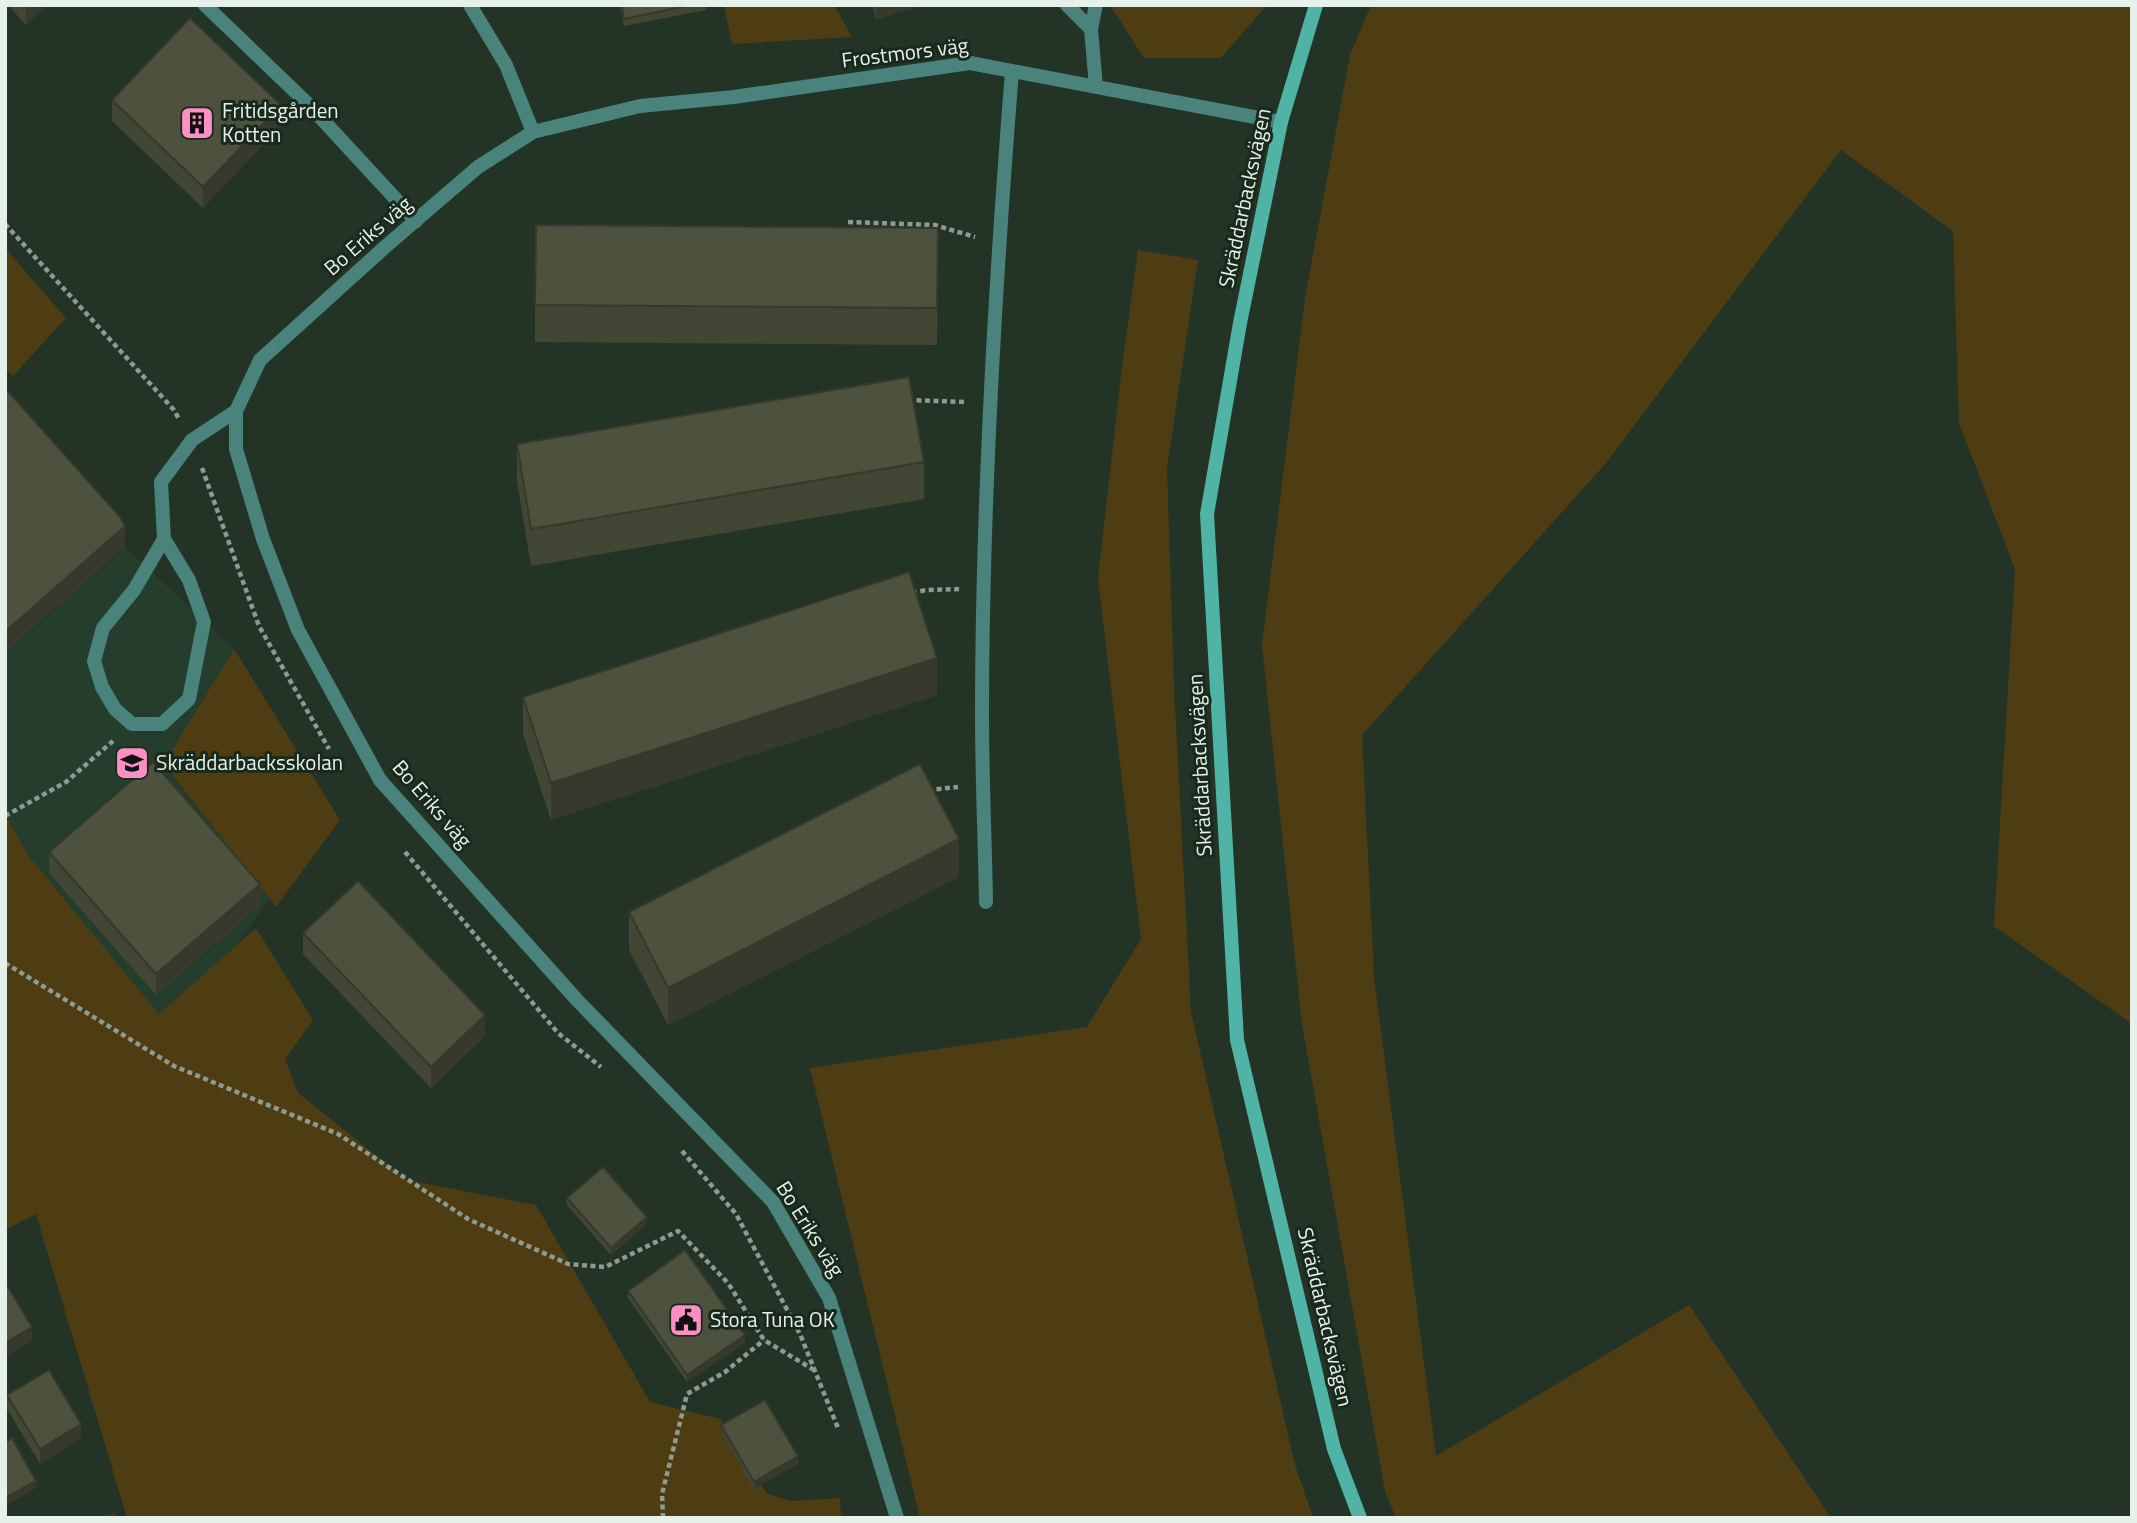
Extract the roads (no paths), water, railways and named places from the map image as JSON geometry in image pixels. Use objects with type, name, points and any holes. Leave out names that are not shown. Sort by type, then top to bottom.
[{"type":"street","points":[[205,5],[308,104],[416,221]]},
{"type":"street","points":[[470,5],[506,65],[534,132]]},
{"type":"street","points":[[1067,5],[1091,29]]},
{"type":"street","points":[[1096,5],[1091,29],[1096,87]]},
{"type":"street","name":"Skräddarbacksvägen","points":[[1315,5],[1281,122],[1240,323],[1207,514],[1237,1040],[1335,1449],[1360,1518]]},
{"type":"street","name":"Frostmors väg","points":[[534,132],[640,106],[734,97],[970,63],[1281,122]]},
{"type":"street","points":[[986,902],[982,717],[985,588],[999,244],[1012,71]]},
{"type":"street","name":"Bo Eriks väg","points":[[534,132],[478,167],[260,360],[236,411],[236,449],[263,539],[298,630],[380,780],[577,1000],[772,1202],[829,1298],[897,1518]]},
{"type":"street","points":[[164,539],[134,590],[103,628],[94,661],[102,687],[115,709],[132,723],[162,724],[189,699],[204,622],[190,580],[164,539],[160,482],[192,440],[236,411]]},
{"type":"place","name":"Fritidsgården Kotten","points":[[197,123]]},
{"type":"place","name":"Skräddarbacksskolan","points":[[132,763]]},
{"type":"place","name":"Stora Tuna OK","points":[[686,1320]]}]
